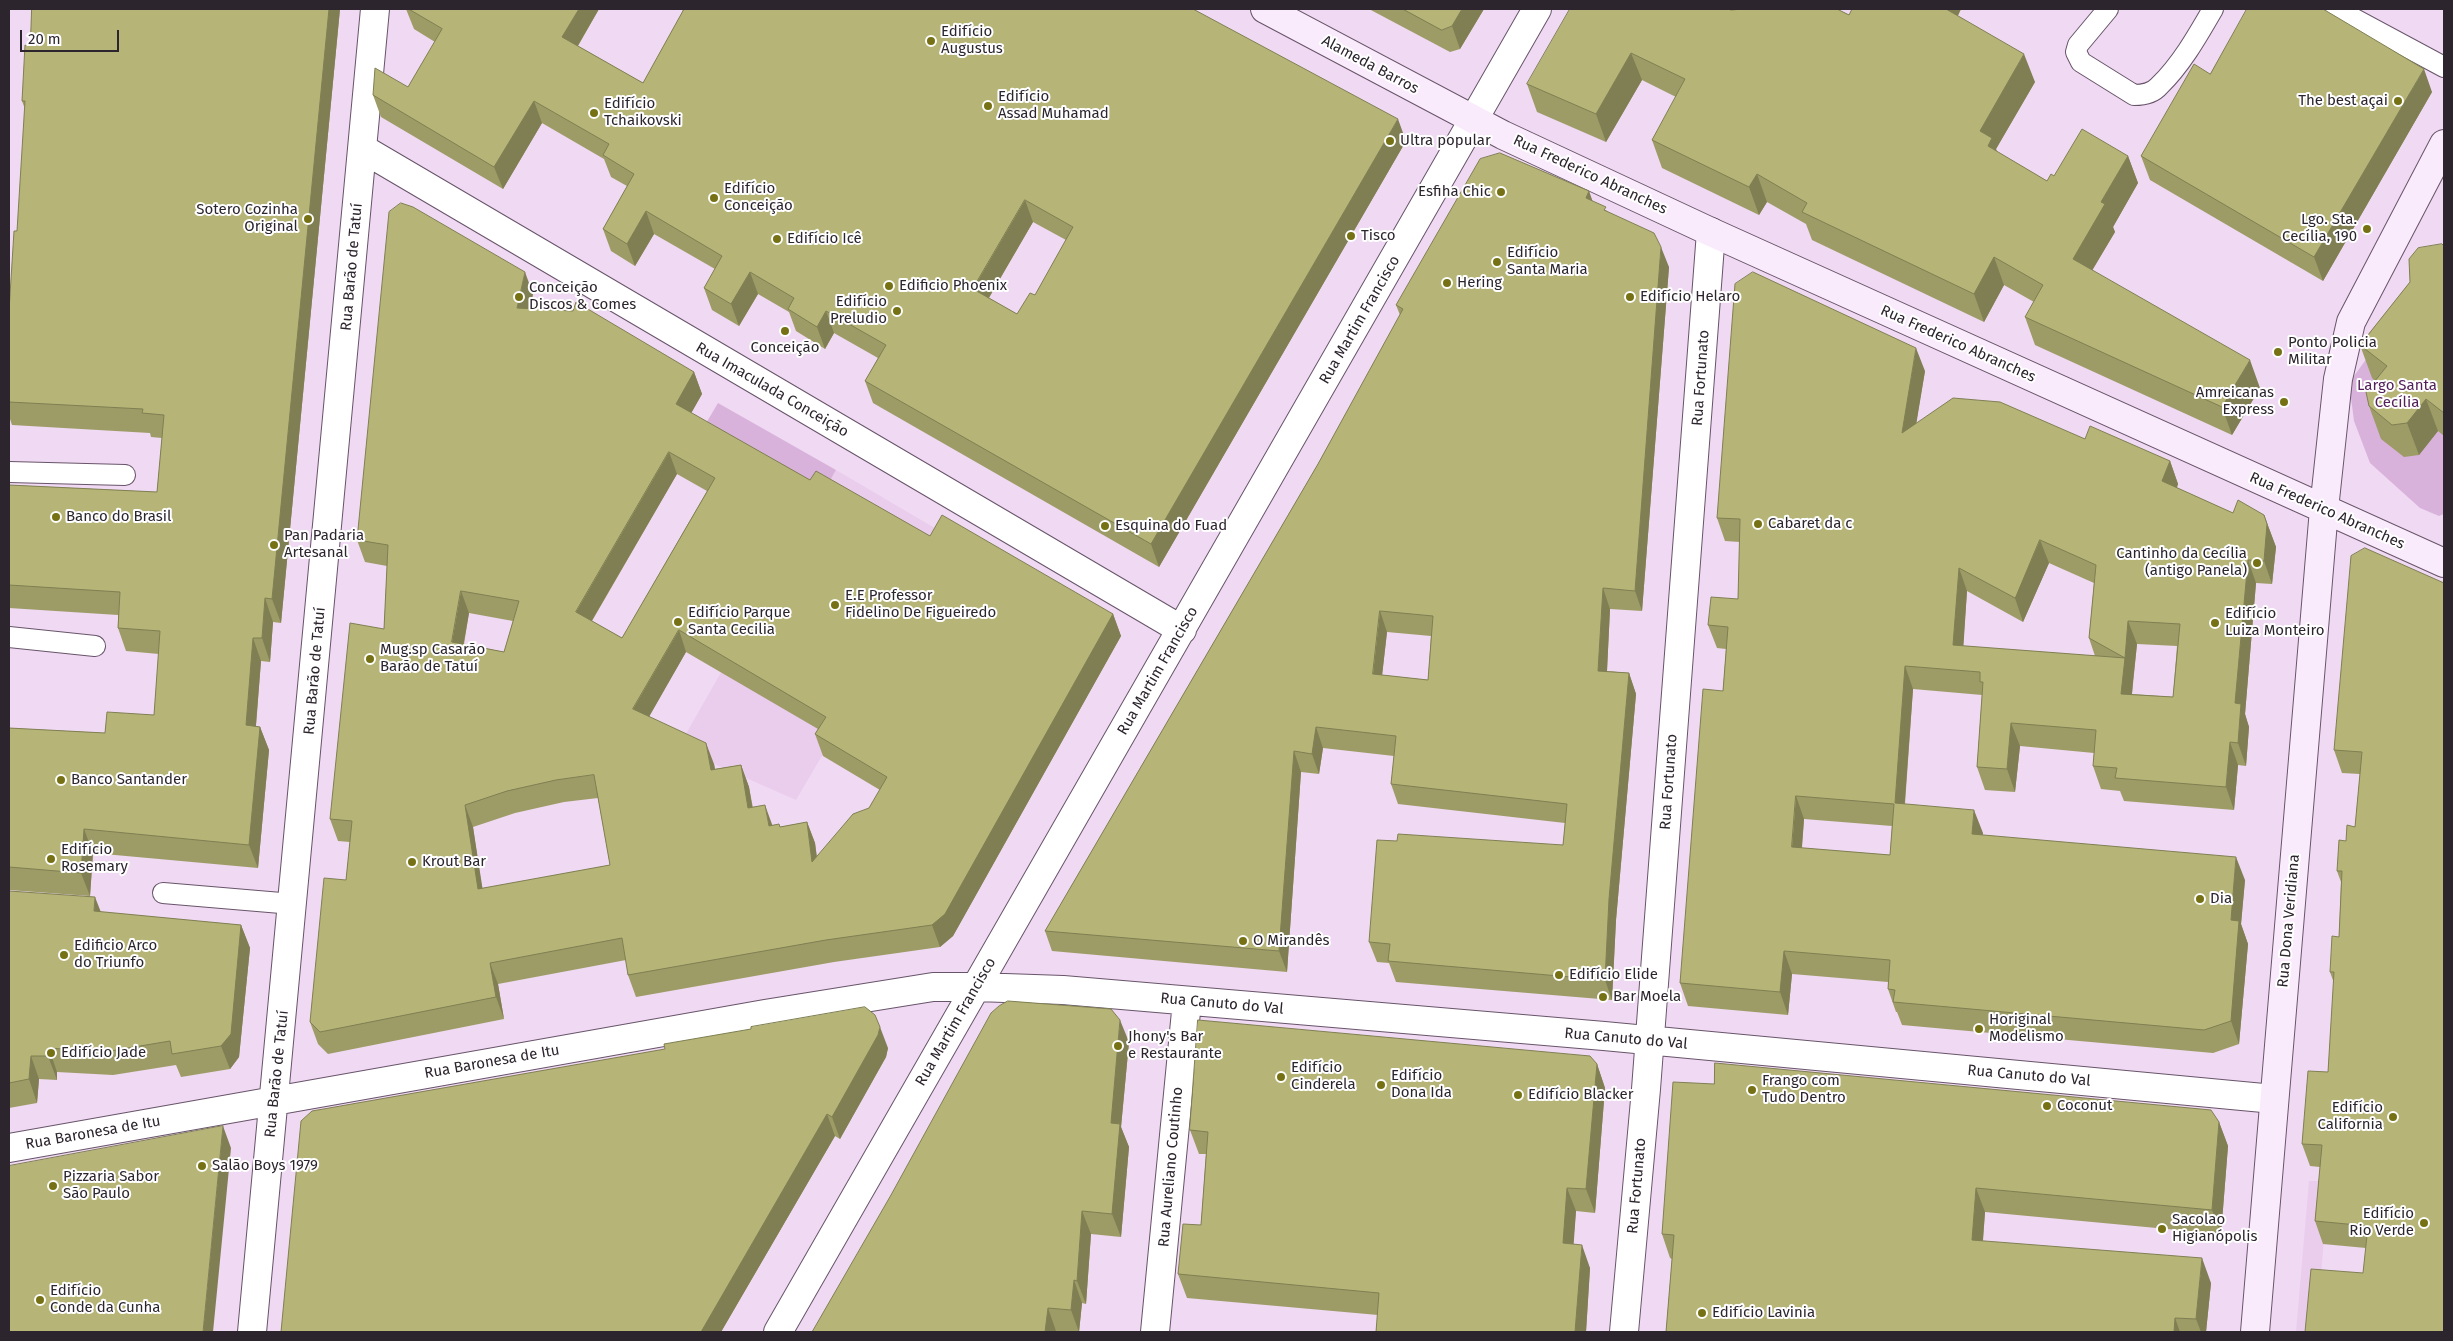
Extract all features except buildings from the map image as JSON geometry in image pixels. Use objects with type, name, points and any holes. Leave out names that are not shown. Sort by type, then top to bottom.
[{"type":"street","name":"Rua Barão de Tatuí","points":[[252,1332],[276,1100],[375,9]]},
{"type":"street","name":"Alameda Barros","points":[[1265,9],[1474,121]]},
{"type":"street","name":"Rua Martim Francisco","points":[[778,1332],[1538,9]]},
{"type":"street","name":"Rua Frederico Abranches","points":[[1474,121],[1712,232],[2444,563]]},
{"type":"street","points":[[2324,509],[2338,379],[2351,322],[2444,144]]},
{"type":"street","name":"Rua Imaculada Conceição","points":[[363,149],[1182,630]]},
{"type":"street","name":"Rua Fortunato","points":[[1624,1332],[1649,1041],[1712,232]]},
{"type":"street","name":"Rua Dona Veridiana","points":[[2255,1332],[2324,509]]},
{"type":"street","name":"Rua Canuto do Val","points":[[976,987],[1063,990],[1649,1041],[2274,1099]]},
{"type":"street","name":"Rua Baronesa de Itu","points":[[9,1148],[775,1012],[933,988],[976,987]]},
{"type":"street","name":"Rua Aureliano Coutinho","points":[[1155,1332],[1186,1001]]},
{"type":"lane","points":[[2108,9],[2078,44],[2076,52],[2081,62],[2134,95],[2143,95],[2158,88],[2202,28],[2212,9]]},
{"type":"lane","points":[[2336,9],[2444,67]]},
{"type":"lane","points":[[9,472],[125,475]]},
{"type":"lane","points":[[9,637],[95,646]]},
{"type":"lane","points":[[163,893],[293,904]]},
{"type":"shaded area","name":"E.E Professor Fidelino De Figueiredo","points":[[836,470],[950,537],[796,800],[678,748]]},
{"type":"shaded area","points":[[2309,1181],[2329,1181],[2316,1332],[2296,1332]]},
{"type":"green space","name":"Largo Santa Cecília","points":[[2444,251],[2444,514],[2439,516],[2420,508],[2370,463],[2354,421],[2349,383]]},
{"type":"green space","points":[[718,403],[836,470],[823,493],[699,435]]},
{"type":"place","name":"Edifício Augustus","points":[[931,41]]},
{"type":"place","name":"The best açai","points":[[2398,101]]},
{"type":"place","name":"Edifício Assad Muhamad","points":[[988,106]]},
{"type":"place","name":"Edifício Tchaikovski","points":[[594,113]]},
{"type":"place","name":"Ultra popular","points":[[1390,141]]},
{"type":"place","name":"Esfiha Chic","points":[[1501,192]]},
{"type":"place","name":"Edifício Conceição","points":[[714,198]]},
{"type":"place","name":"Sotero Cozinha Original","points":[[308,219]]},
{"type":"place","name":"Lgo. Sta. Cecília, 190","points":[[2367,229]]},
{"type":"place","name":"Tisco","points":[[1351,236]]},
{"type":"place","name":"Edifício Icê","points":[[777,239]]},
{"type":"place","name":"Edifício Santa Maria","points":[[1497,262]]},
{"type":"place","name":"Hering","points":[[1447,283]]},
{"type":"place","name":"Edificio Phoenix","points":[[889,286]]},
{"type":"place","name":"Conceição Discos & Comes","points":[[519,297]]},
{"type":"place","name":"Edifício Helaro","points":[[1630,297]]},
{"type":"place","name":"Edifício Preludio","points":[[897,311]]},
{"type":"place","name":"Conceição","points":[[785,331]]},
{"type":"place","name":"Ponto Policia Militar","points":[[2278,352]]},
{"type":"place","name":"Amreicanas Express","points":[[2284,402]]},
{"type":"place","name":"Banco do Brasil","points":[[56,517]]},
{"type":"place","name":"Cabaret da c","points":[[1758,524]]},
{"type":"place","name":"Esquina do Fuad","points":[[1105,526]]},
{"type":"place","name":"Pan Padaria Artesanal","points":[[274,545]]},
{"type":"place","name":"Cantinho da Cecília (antigo Panela)","points":[[2257,563]]},
{"type":"place","name":"E.E Professor Fidelino De Figueiredo","points":[[835,605]]},
{"type":"place","name":"Edifício Parque Santa Cecilia","points":[[678,622]]},
{"type":"place","name":"Edifício Luiza Monteiro","points":[[2215,623]]},
{"type":"place","name":"Mug.sp Casarão Barão de Tatuí","points":[[370,659]]},
{"type":"place","name":"Banco Santander","points":[[61,780]]},
{"type":"place","name":"Edifício Rosemary","points":[[51,859]]},
{"type":"place","name":"Krout Bar","points":[[412,862]]},
{"type":"place","name":"Dia","points":[[2200,899]]},
{"type":"place","name":"O Mirandês","points":[[1243,941]]},
{"type":"place","name":"Edificio Arco do Triunfo","points":[[64,955]]},
{"type":"place","name":"Edifício Elide","points":[[1559,975]]},
{"type":"place","name":"Bar Moela","points":[[1603,997]]},
{"type":"place","name":"Horiginal Modelismo","points":[[1979,1029]]},
{"type":"place","name":"Jhony's Bar e Restaurante","points":[[1118,1046]]},
{"type":"place","name":"Edifício Jade","points":[[51,1053]]},
{"type":"place","name":"Edifício Cinderela","points":[[1281,1077]]},
{"type":"place","name":"Edifício Dona Ida","points":[[1381,1085]]},
{"type":"place","name":"Frango com Tudo Dentro","points":[[1752,1090]]},
{"type":"place","name":"Edifício Blacker","points":[[1518,1095]]},
{"type":"place","name":"Coconut","points":[[2047,1106]]},
{"type":"place","name":"Edifício California","points":[[2393,1117]]},
{"type":"place","name":"Salão Boys 1979","points":[[202,1166]]},
{"type":"place","name":"Pizzaria Sabor São Paulo","points":[[53,1186]]},
{"type":"place","name":"Edifício Rio Verde","points":[[2424,1223]]},
{"type":"place","name":"Sacolao Higianópolis","points":[[2162,1229]]},
{"type":"place","name":"Edifício Conde da Cunha","points":[[40,1300]]},
{"type":"place","name":"Edifício Lavinia","points":[[1702,1313]]}]
